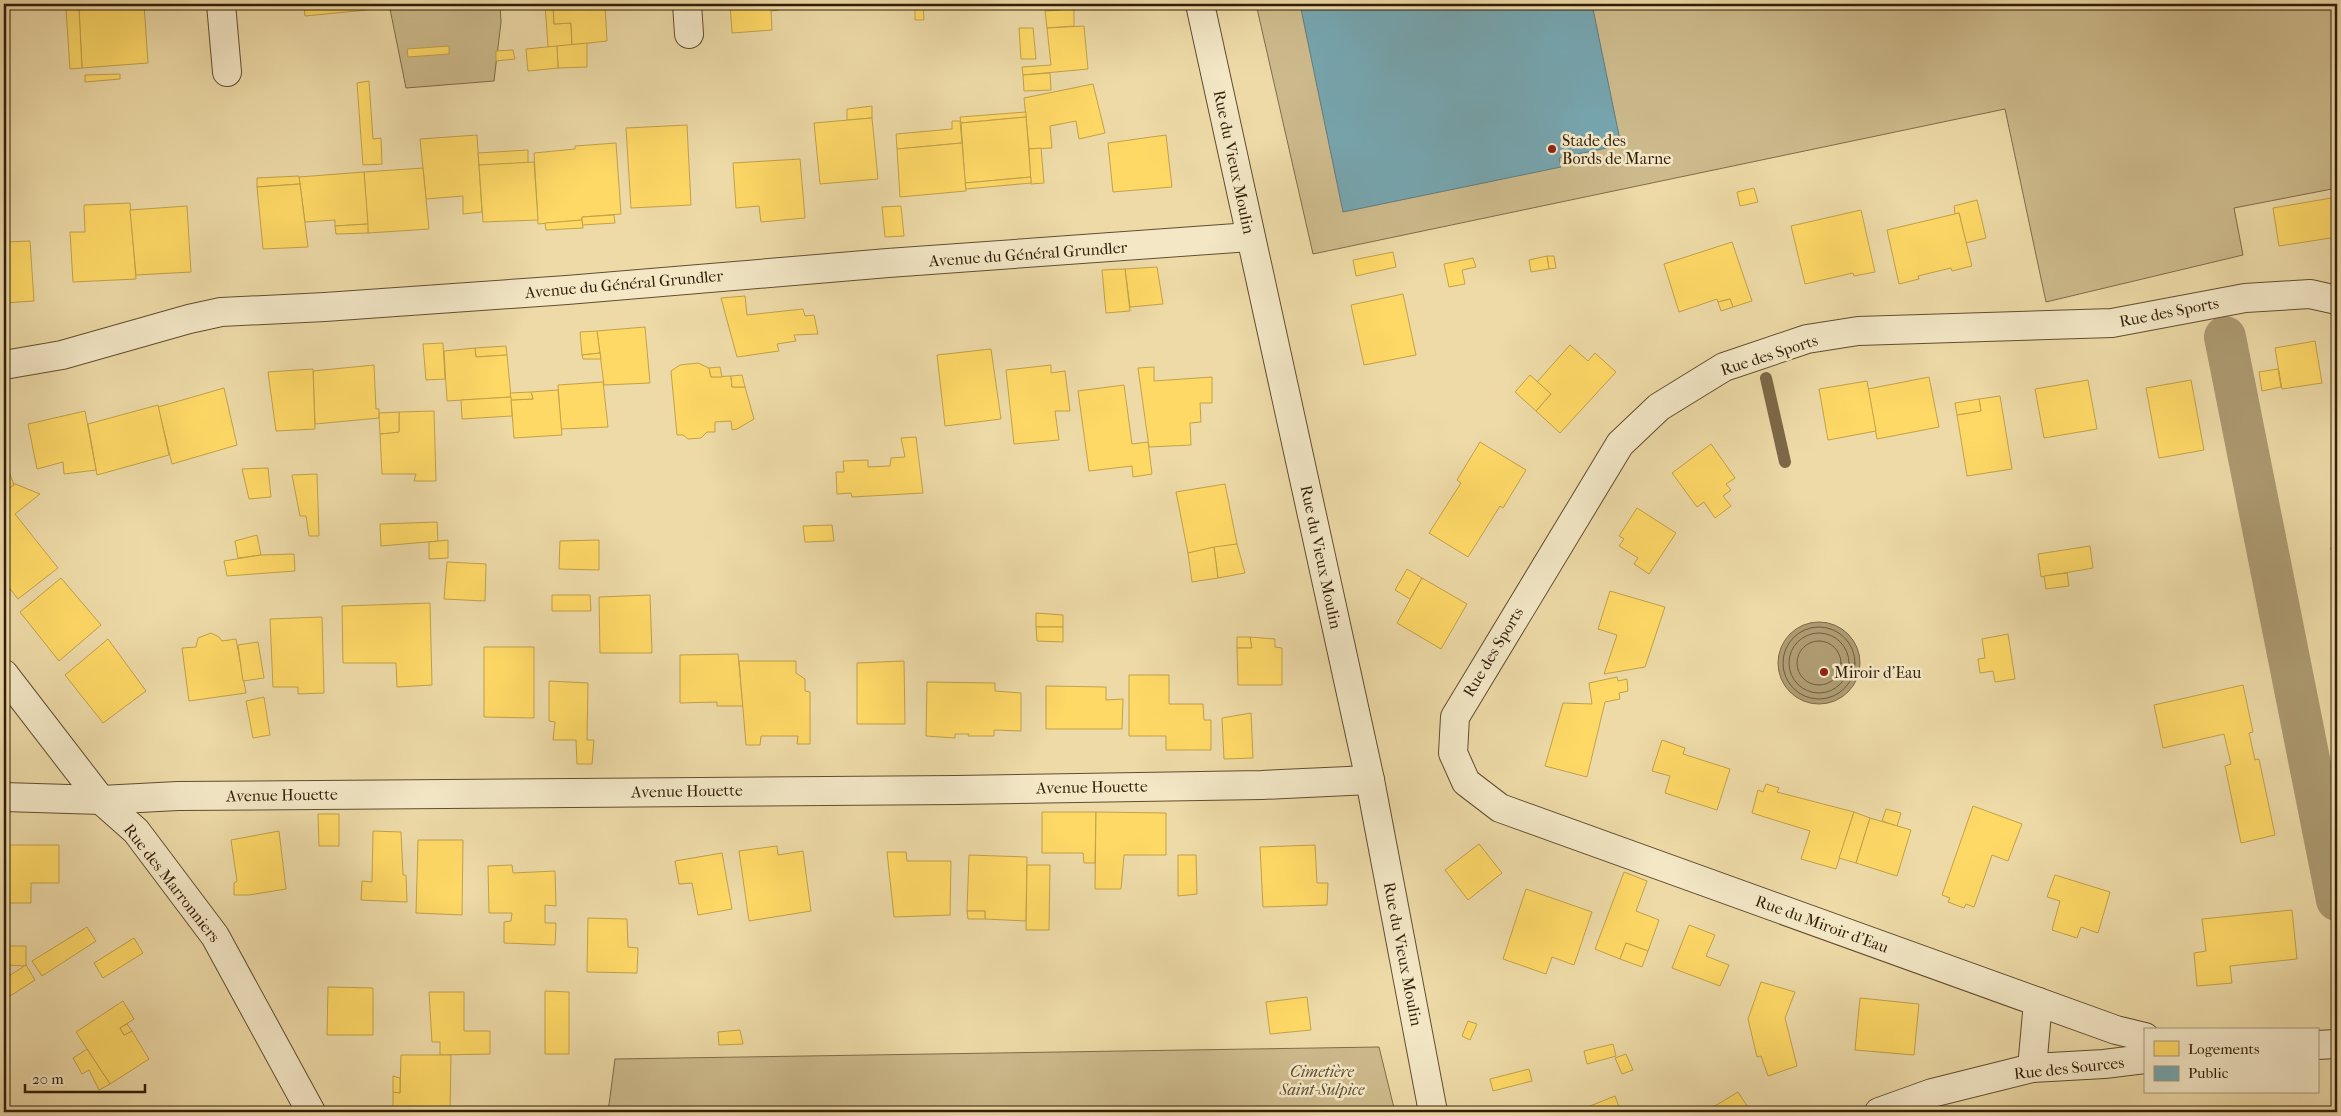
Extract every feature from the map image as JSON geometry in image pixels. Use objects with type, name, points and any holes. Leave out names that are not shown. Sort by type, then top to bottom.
[{"type":"street","points":[[221,4],[227,72]]},
{"type":"street","points":[[687,4],[689,34]]},
{"type":"street","name":"Rue du Vieux Moulin","points":[[1200,4],[1370,780],[1433,1112]]},
{"type":"street","name":"Avenue du Général Grundler","points":[[4,365],[62,355],[190,318],[221,312],[325,307],[1250,237]]},
{"type":"street","name":"Rue des Sports","points":[[1500,808],[1466,782],[1453,753],[1455,717],[1620,444],[1659,407],[1688,388],[1724,367],[1767,352],[1807,339],[1858,331],[2112,323],[2245,298],[2310,294],[2337,300]]},
{"type":"street","name":"Rue des Marronniers","points":[[4,674],[101,800],[136,831],[215,936],[311,1112]]},
{"type":"street","name":"Avenue Houette","points":[[4,797],[101,800],[178,796],[1262,785],[1370,780]]},
{"type":"street","name":"Rue du Miroir d'Eau","points":[[1500,808],[2116,1030],[2144,1037]]},
{"type":"street","points":[[2032,1068],[2038,1002]]},
{"type":"street","points":[[2318,1045],[2337,1044]]},
{"type":"street","name":"Rue des Sources","points":[[1879,1112],[1932,1093],[2032,1068],[2104,1064],[2144,1059]]},
{"type":"green space","points":[[389,4],[500,4],[501,22],[494,81],[406,88]]},
{"type":"green space","name":"Stade des Bords de Marne","points":[[1256,4],[2337,4],[2337,188],[2234,208],[2243,255],[2046,302],[2005,109],[1313,254]]},
{"type":"green space","name":"Cimetière Saint-Sulpice","points":[[1379,1047],[1395,1112],[608,1112],[615,1059]]},
{"type":"water","points":[[1819,622],[1835,625],[1848,634],[1857,647],[1860,663],[1857,679],[1848,692],[1835,701],[1819,704],[1803,701],[1790,692],[1781,679],[1778,663],[1781,647],[1790,634],[1803,625]]},
{"type":"building: Logements","points":[[144,4],[148,63],[82,68],[79,8]]},
{"type":"building: Logements","points":[[304,4],[367,4],[367,10],[305,16]]},
{"type":"building: Logements","points":[[545,4],[553,4],[554,24],[571,23],[572,45],[548,47]]},
{"type":"building: Logements","points":[[553,4],[605,4],[607,41],[572,45],[571,23],[554,24]]},
{"type":"building: Logements","points":[[730,4],[778,4],[778,10],[771,11],[772,30],[732,33]]},
{"type":"building: Logements","points":[[915,4],[923,4],[924,20],[915,20]]},
{"type":"building: Logements","points":[[79,8],[82,68],[70,69],[66,9]]},
{"type":"building: Logements","points":[[1074,9],[1074,26],[1047,28],[1045,11]]},
{"type":"building: Logements","points":[[1084,26],[1088,69],[1023,75],[1022,67],[1051,65],[1047,28]]},
{"type":"building: Logements","points":[[1019,28],[1033,28],[1036,59],[1021,59]]},
{"type":"building: Logements","points":[[587,43],[587,67],[558,68],[557,46]]},
{"type":"building: Logements","points":[[449,46],[449,54],[408,57],[407,49]]},
{"type":"building: Logements","points":[[557,46],[558,68],[528,71],[526,49]]},
{"type":"building: Logements","points":[[513,50],[515,59],[496,61],[496,51]]},
{"type":"building: Logements","points":[[1050,73],[1051,90],[1024,91],[1023,75]]},
{"type":"building: Logements","points":[[120,74],[120,79],[85,82],[85,75]]},
{"type":"building: Logements","points":[[369,81],[373,139],[381,138],[382,164],[363,165],[357,83]]},
{"type":"building: Logements","points":[[1093,84],[1105,133],[1079,139],[1076,121],[1050,126],[1052,148],[1029,149],[1024,98]]},
{"type":"building: Logements","points":[[872,106],[872,118],[847,120],[847,109]]},
{"type":"building: Logements","points":[[1026,112],[1026,117],[961,123],[960,117]]},
{"type":"building: Logements","points":[[1026,117],[1031,177],[965,183],[961,123]]},
{"type":"building: Logements","points":[[872,118],[878,179],[820,184],[814,123]]},
{"type":"building: Logements","points":[[952,121],[960,121],[962,143],[897,149],[896,134],[952,129]]},
{"type":"building: Logements","points":[[687,125],[691,205],[631,208],[626,128]]},
{"type":"building: Logements","points":[[477,135],[482,212],[463,214],[463,196],[426,199],[420,139]]},
{"type":"building: Logements","points":[[1166,135],[1172,187],[1113,192],[1108,143]]},
{"type":"building: Logements","points":[[616,143],[621,214],[582,217],[582,220],[538,224],[534,153],[575,149],[575,146]]},
{"type":"building: Logements","points":[[962,143],[966,191],[900,197],[897,149]]},
{"type":"building: Logements","points":[[1041,148],[1044,183],[1031,184],[1029,149]]},
{"type":"building: Logements","points":[[528,150],[528,163],[479,165],[478,153]]},
{"type":"building: Logements","points":[[800,159],[805,218],[761,222],[759,206],[736,208],[733,163]]},
{"type":"building: Logements","points":[[534,162],[538,220],[483,222],[479,165]]},
{"type":"building: Logements","points":[[423,168],[429,229],[368,233],[364,172]]},
{"type":"building: Logements","points":[[364,172],[368,224],[335,226],[335,220],[305,222],[299,177]]},
{"type":"building: Logements","points":[[299,176],[300,184],[257,187],[257,178]]},
{"type":"building: Logements","points":[[1031,177],[1031,183],[966,189],[965,183]]},
{"type":"building: Logements","points":[[300,184],[308,247],[263,249],[257,187]]},
{"type":"building: Logements","points":[[1754,188],[1758,202],[1740,206],[1737,192]]},
{"type":"building: Logements","points":[[2337,197],[2337,237],[2279,246],[2273,208]]},
{"type":"building: Logements","points":[[1977,200],[1986,238],[1966,243],[1959,213],[1955,214],[1954,206]]},
{"type":"building: Logements","points":[[130,203],[136,279],[73,282],[70,232],[85,232],[84,205]]},
{"type":"building: Logements","points":[[187,206],[191,272],[136,275],[130,210]]},
{"type":"building: Logements","points":[[901,206],[904,236],[885,237],[882,207]]},
{"type":"building: Logements","points":[[1861,210],[1875,272],[1854,276],[1853,273],[1805,284],[1791,226]]},
{"type":"building: Logements","points":[[1959,213],[1972,266],[1952,271],[1951,268],[1918,276],[1919,279],[1899,284],[1887,230]]},
{"type":"building: Logements","points":[[614,215],[615,223],[582,225],[582,217]]},
{"type":"building: Logements","points":[[582,220],[583,228],[546,230],[545,223]]},
{"type":"building: Logements","points":[[368,224],[368,233],[336,234],[335,226]]},
{"type":"building: Logements","points":[[30,241],[34,301],[4,303],[4,242]]},
{"type":"building: Logements","points":[[1732,242],[1752,301],[1733,307],[1730,299],[1718,302],[1717,299],[1679,312],[1664,264]]},
{"type":"building: Logements","points":[[1393,252],[1396,267],[1356,276],[1353,260]]},
{"type":"building: Logements","points":[[1547,256],[1554,256],[1556,268],[1549,269]]},
{"type":"building: Logements","points":[[1547,256],[1549,269],[1531,272],[1529,260]]},
{"type":"building: Logements","points":[[1473,258],[1476,267],[1462,270],[1465,284],[1449,287],[1444,264]]},
{"type":"building: Logements","points":[[1157,267],[1163,304],[1130,307],[1125,269]]},
{"type":"building: Logements","points":[[1125,269],[1130,311],[1106,313],[1102,270]]},
{"type":"building: Logements","points":[[1403,294],[1416,355],[1364,365],[1351,305]]},
{"type":"building: Logements","points":[[745,296],[747,315],[803,309],[805,316],[814,315],[818,334],[794,335],[796,341],[777,344],[779,351],[737,357],[721,298]]},
{"type":"building: Logements","points":[[1730,299],[1733,307],[1721,311],[1718,302]]},
{"type":"building: Logements","points":[[645,327],[650,383],[604,385],[597,331]]},
{"type":"building: Logements","points":[[597,331],[600,353],[582,355],[580,332]]},
{"type":"building: Logements","points":[[2315,341],[2322,383],[2282,389],[2275,348]]},
{"type":"building: Logements","points":[[443,343],[445,379],[426,380],[423,344]]},
{"type":"building: Logements","points":[[1570,345],[1588,361],[1595,353],[1616,372],[1560,433],[1536,411],[1551,394],[1537,382]]},
{"type":"building: Logements","points":[[506,346],[507,355],[476,357],[475,348]]},
{"type":"building: Logements","points":[[475,348],[476,357],[507,355],[511,397],[447,401],[444,351]]},
{"type":"building: Logements","points":[[991,349],[1001,419],[945,426],[937,355]]},
{"type":"building: Logements","points":[[600,353],[601,359],[583,359],[582,355]]},
{"type":"building: Logements","points":[[698,363],[709,368],[711,377],[731,376],[732,387],[745,387],[754,419],[732,430],[731,421],[715,422],[715,432],[707,432],[701,438],[688,439],[683,435],[677,435],[671,371],[680,365]]},
{"type":"building: Logements","points":[[374,365],[376,409],[379,409],[379,418],[315,424],[313,371]]},
{"type":"building: Logements","points":[[1051,365],[1051,373],[1065,371],[1070,411],[1055,411],[1059,440],[1014,444],[1006,370]]},
{"type":"building: Logements","points":[[720,367],[722,377],[711,377],[709,368]]},
{"type":"building: Logements","points":[[1154,367],[1154,381],[1212,377],[1212,403],[1200,403],[1201,422],[1190,423],[1191,445],[1149,447],[1138,368]]},
{"type":"building: Logements","points":[[313,369],[315,429],[276,431],[268,372]]},
{"type":"building: Logements","points":[[2278,369],[2281,387],[2262,391],[2259,372]]},
{"type":"building: Logements","points":[[742,375],[745,387],[732,387],[731,376]]},
{"type":"building: Logements","points":[[1530,375],[1551,394],[1536,411],[1515,392]]},
{"type":"building: Logements","points":[[1929,377],[1939,427],[1877,439],[1868,389]]},
{"type":"building: Logements","points":[[2088,380],[2097,429],[2044,438],[2035,389]]},
{"type":"building: Logements","points":[[2191,380],[2204,450],[2159,458],[2146,388]]},
{"type":"building: Logements","points":[[1867,381],[1876,431],[1828,440],[1819,389]]},
{"type":"building: Logements","points":[[603,382],[608,427],[561,429],[558,385]]},
{"type":"building: Logements","points":[[1124,385],[1132,444],[1148,442],[1152,474],[1133,477],[1132,466],[1089,471],[1078,391]]},
{"type":"building: Logements","points":[[224,388],[237,445],[172,464],[158,407]]},
{"type":"building: Logements","points":[[558,390],[562,435],[514,438],[511,400],[533,399],[531,392]]},
{"type":"building: Logements","points":[[531,392],[533,399],[511,400],[510,393]]},
{"type":"building: Logements","points":[[2000,396],[2012,469],[1967,476],[1957,415],[1981,411],[1979,399]]},
{"type":"building: Logements","points":[[511,397],[512,416],[462,419],[461,400]]},
{"type":"building: Logements","points":[[1979,399],[1981,411],[1957,415],[1955,403]]},
{"type":"building: Logements","points":[[158,405],[169,455],[97,475],[88,424]]},
{"type":"building: Logements","points":[[85,411],[96,470],[64,474],[63,462],[37,469],[28,424]]},
{"type":"building: Logements","points":[[434,411],[436,481],[414,481],[416,474],[382,474],[380,434],[399,432],[399,412]]},
{"type":"building: Logements","points":[[399,412],[399,432],[380,434],[379,413]]},
{"type":"building: Logements","points":[[916,437],[923,493],[852,497],[851,493],[837,494],[836,472],[844,472],[843,461],[868,460],[868,467],[890,466],[891,458],[905,457],[901,438]]},
{"type":"building: Logements","points":[[1480,442],[1526,470],[1503,508],[1500,506],[1468,557],[1429,533],[1461,483],[1457,480]]},
{"type":"building: Logements","points":[[1711,444],[1735,478],[1726,484],[1731,490],[1723,496],[1731,506],[1715,518],[1704,502],[1697,507],[1672,473]]},
{"type":"building: Logements","points":[[7,466],[14,485],[4,492],[4,468]]},
{"type":"building: Logements","points":[[268,468],[271,497],[249,499],[242,469]]},
{"type":"building: Logements","points":[[317,474],[319,536],[309,536],[306,516],[300,516],[292,475]]},
{"type":"building: Logements","points":[[13,483],[40,494],[15,514],[58,568],[18,599],[4,581],[4,492],[14,485]]},
{"type":"building: Logements","points":[[1225,484],[1237,544],[1188,553],[1176,492]]},
{"type":"building: Logements","points":[[1637,508],[1676,533],[1649,574],[1634,564],[1638,558],[1619,546],[1624,539],[1619,536]]},
{"type":"building: Logements","points":[[437,522],[438,541],[381,546],[380,524]]},
{"type":"building: Logements","points":[[832,525],[834,541],[805,542],[803,526]]},
{"type":"building: Logements","points":[[257,535],[261,555],[238,558],[235,541]]},
{"type":"building: Logements","points":[[2337,537],[2337,553],[2330,549]]},
{"type":"building: Logements","points":[[448,540],[448,558],[429,559],[429,542]]},
{"type":"building: Logements","points":[[599,540],[599,570],[559,569],[560,541]]},
{"type":"building: Logements","points":[[1237,544],[1245,573],[1218,578],[1214,547]]},
{"type":"building: Logements","points":[[2090,546],[2093,568],[2041,577],[2038,554]]},
{"type":"building: Logements","points":[[1214,547],[1218,578],[1192,582],[1188,553]]},
{"type":"building: Logements","points":[[294,554],[295,571],[227,576],[224,561],[261,555]]},
{"type":"building: Logements","points":[[447,562],[486,564],[485,601],[444,599]]},
{"type":"building: Logements","points":[[1407,569],[1422,578],[1410,599],[1395,590]]},
{"type":"building: Logements","points":[[2067,573],[2069,586],[2046,589],[2044,576]]},
{"type":"building: Logements","points":[[61,578],[101,625],[59,661],[20,612]]},
{"type":"building: Logements","points":[[1422,578],[1467,604],[1441,649],[1397,623]]},
{"type":"building: Logements","points":[[1610,591],[1665,607],[1645,667],[1604,674],[1617,635],[1598,629]]},
{"type":"building: Logements","points":[[552,595],[590,595],[591,611],[552,611]]},
{"type":"building: Logements","points":[[650,595],[652,653],[600,653],[599,597]]},
{"type":"building: Logements","points":[[430,603],[432,685],[397,687],[396,663],[343,663],[342,606]]},
{"type":"building: Logements","points":[[1036,613],[1063,615],[1063,627],[1036,627]]},
{"type":"building: Logements","points":[[322,617],[324,693],[298,694],[298,687],[273,687],[270,619]]},
{"type":"building: Logements","points":[[1036,627],[1063,627],[1063,642],[1037,641]]},
{"type":"building: Logements","points":[[211,633],[222,641],[236,639],[246,693],[189,701],[182,648],[196,647],[198,638]]},
{"type":"building: Logements","points":[[2008,634],[2015,679],[1995,682],[1993,671],[1980,673],[1978,659],[1985,658],[1982,639]]},
{"type":"building: Logements","points":[[1237,637],[1250,637],[1252,648],[1237,648]]},
{"type":"building: Logements","points":[[1250,637],[1275,639],[1275,647],[1282,648],[1282,685],[1238,685],[1237,648],[1252,648]]},
{"type":"building: Logements","points":[[108,639],[146,691],[103,723],[65,675]]},
{"type":"building: Logements","points":[[258,642],[264,678],[243,681],[238,645]]},
{"type":"building: Logements","points":[[484,647],[534,647],[534,718],[484,717]]},
{"type":"building: Logements","points":[[738,654],[743,706],[717,706],[717,702],[680,703],[680,655]]},
{"type":"building: Logements","points":[[739,661],[796,661],[796,673],[805,679],[805,691],[810,692],[810,744],[797,744],[798,736],[761,736],[760,745],[746,745]]},
{"type":"building: Logements","points":[[904,661],[905,724],[857,724],[857,663]]},
{"type":"building: Logements","points":[[1129,675],[1169,675],[1169,704],[1203,704],[1204,720],[1211,720],[1211,750],[1166,750],[1166,736],[1129,736]]},
{"type":"building: Logements","points":[[1617,677],[1618,681],[1627,679],[1628,691],[1619,693],[1620,699],[1605,702],[1587,777],[1545,766],[1563,703],[1592,704],[1589,683]]},
{"type":"building: Logements","points":[[549,681],[588,683],[587,740],[594,740],[592,764],[577,764],[576,740],[553,740],[555,722],[549,721]]},
{"type":"building: Logements","points":[[927,682],[995,683],[995,691],[1021,693],[1021,731],[994,730],[994,736],[955,734],[955,738],[926,736]]},
{"type":"building: Logements","points":[[2243,685],[2253,732],[2249,733],[2255,760],[2259,759],[2275,835],[2241,843],[2225,766],[2231,764],[2224,734],[2163,748],[2154,705]]},
{"type":"building: Logements","points":[[1046,686],[1106,687],[1106,700],[1123,699],[1122,729],[1046,729]]},
{"type":"building: Logements","points":[[264,697],[270,735],[253,738],[246,701]]},
{"type":"building: Logements","points":[[1251,713],[1253,758],[1224,759],[1222,718]]},
{"type":"building: Logements","points":[[1662,740],[1685,748],[1683,754],[1730,769],[1717,810],[1665,793],[1670,776],[1652,771]]},
{"type":"building: Logements","points":[[1766,784],[1779,788],[1777,792],[1854,812],[1836,869],[1801,859],[1810,831],[1752,813],[1758,790],[1763,792]]},
{"type":"building: Logements","points":[[1973,806],[2022,824],[2008,861],[1992,855],[1974,907],[1966,904],[1964,908],[1948,902],[1950,898],[1942,895]]},
{"type":"building: Logements","points":[[1886,809],[1901,813],[1897,826],[1882,821]]},
{"type":"building: Logements","points":[[1042,812],[1096,812],[1095,863],[1084,863],[1083,853],[1042,853]]},
{"type":"building: Logements","points":[[1096,812],[1166,813],[1166,855],[1124,855],[1121,889],[1095,889]]},
{"type":"building: Logements","points":[[1854,812],[1870,818],[1856,863],[1839,858]]},
{"type":"building: Logements","points":[[318,814],[339,814],[339,846],[319,846]]},
{"type":"building: Logements","points":[[1870,818],[1911,830],[1897,876],[1856,863]]},
{"type":"building: Logements","points":[[279,831],[286,889],[249,895],[234,895],[234,883],[237,881],[231,840]]},
{"type":"building: Logements","points":[[373,831],[401,832],[403,875],[406,875],[407,902],[361,900],[362,881],[372,882]]},
{"type":"building: Logements","points":[[418,840],[463,840],[462,915],[416,913]]},
{"type":"building: Logements","points":[[1479,844],[1502,873],[1468,900],[1445,870]]},
{"type":"building: Logements","points":[[4,845],[59,845],[59,883],[31,883],[31,903],[4,903]]},
{"type":"building: Logements","points":[[1315,845],[1317,883],[1328,883],[1327,905],[1263,907],[1260,847]]},
{"type":"building: Logements","points":[[777,846],[778,855],[803,851],[811,911],[749,921],[739,851]]},
{"type":"building: Logements","points":[[887,852],[906,852],[907,861],[951,861],[950,915],[894,917]]},
{"type":"building: Logements","points":[[722,853],[732,909],[698,915],[692,883],[679,884],[675,861]]},
{"type":"building: Logements","points":[[969,855],[1027,857],[1026,921],[985,919],[985,911],[967,911]]},
{"type":"building: Logements","points":[[1178,855],[1196,855],[1197,894],[1178,896]]},
{"type":"building: Logements","points":[[512,865],[513,873],[555,871],[556,906],[545,905],[545,923],[556,923],[555,945],[504,943],[504,922],[511,921],[512,913],[489,913],[488,866]]},
{"type":"building: Logements","points":[[1027,865],[1050,865],[1049,930],[1026,930]]},
{"type":"building: Logements","points":[[1624,872],[1647,881],[1636,911],[1659,920],[1648,951],[1626,943],[1620,959],[1595,949]]},
{"type":"building: Logements","points":[[2055,875],[2110,892],[2098,933],[2081,927],[2077,938],[2052,930],[2060,901],[2047,897]]},
{"type":"building: Logements","points":[[1526,889],[1592,912],[1574,965],[1552,957],[1546,974],[1503,959]]},
{"type":"building: Logements","points":[[2292,910],[2297,959],[2230,966],[2232,983],[2197,986],[2194,953],[2206,951],[2202,919]]},
{"type":"building: Logements","points":[[967,911],[985,911],[985,919],[968,919]]},
{"type":"building: Logements","points":[[588,918],[627,919],[628,947],[638,948],[637,973],[587,972]]},
{"type":"building: Logements","points":[[1689,925],[1715,935],[1706,956],[1729,965],[1720,986],[1672,968]]},
{"type":"building: Logements","points":[[87,927],[96,941],[42,976],[32,961]]},
{"type":"building: Logements","points":[[134,938],[143,953],[103,978],[94,963]]},
{"type":"building: Logements","points":[[1626,943],[1648,951],[1642,967],[1620,959]]},
{"type":"building: Logements","points":[[4,946],[26,946],[26,966],[4,965]]},
{"type":"building: Logements","points":[[26,965],[35,980],[4,1000],[4,979]]},
{"type":"building: Logements","points":[[1761,982],[1795,992],[1785,1018],[1797,1066],[1768,1076],[1761,1056],[1757,1057],[1748,1019]]},
{"type":"building: Logements","points":[[328,987],[373,988],[373,1035],[327,1035]]},
{"type":"building: Logements","points":[[545,991],[569,992],[569,1054],[545,1054]]},
{"type":"building: Logements","points":[[429,992],[464,992],[464,1031],[490,1031],[490,1054],[440,1055],[440,1042],[432,1042]]},
{"type":"building: Logements","points":[[1307,997],[1311,1030],[1270,1034],[1266,1002]]},
{"type":"building: Logements","points":[[1860,998],[1919,1004],[1914,1055],[1855,1050]]},
{"type":"building: Logements","points":[[123,1001],[134,1019],[120,1028],[124,1035],[132,1031],[149,1059],[110,1084],[76,1032]]},
{"type":"building: Logements","points":[[1468,1021],[1477,1024],[1470,1040],[1462,1036]]},
{"type":"building: Logements","points":[[127,1024],[132,1031],[124,1035],[120,1028]]},
{"type":"building: Logements","points":[[740,1030],[743,1044],[719,1045],[718,1032]]},
{"type":"building: Logements","points":[[1613,1044],[1616,1056],[1587,1064],[1584,1051]]},
{"type":"building: Logements","points":[[87,1049],[110,1084],[99,1090],[89,1070],[82,1074],[73,1058]]},
{"type":"building: Logements","points":[[1626,1054],[1633,1070],[1622,1074],[1615,1058]]},
{"type":"building: Logements","points":[[401,1055],[451,1055],[450,1112],[393,1112],[393,1092],[400,1093]]},
{"type":"building: Logements","points":[[1529,1069],[1532,1081],[1493,1091],[1490,1079]]},
{"type":"building: Logements","points":[[393,1076],[400,1078],[400,1093],[393,1092]]},
{"type":"building: Logements","points":[[1738,1092],[1751,1112],[1705,1112]]},
{"type":"building: Logements","points":[[1615,1096],[1621,1112],[1581,1112],[1580,1110]]},
{"type":"building: Public","points":[[1300,4],[1592,4],[1621,145],[1559,158],[1561,167],[1343,212]]},
{"type":"waterway","points":[[2225,337],[2337,900]]},
{"type":"waterway","points":[[1766,378],[1785,462]]},
{"type":"place","name":"Stade des Bords de Marne","points":[[1552,149]]},
{"type":"place","name":"Miroir d’Eau","points":[[1824,672]]}]
